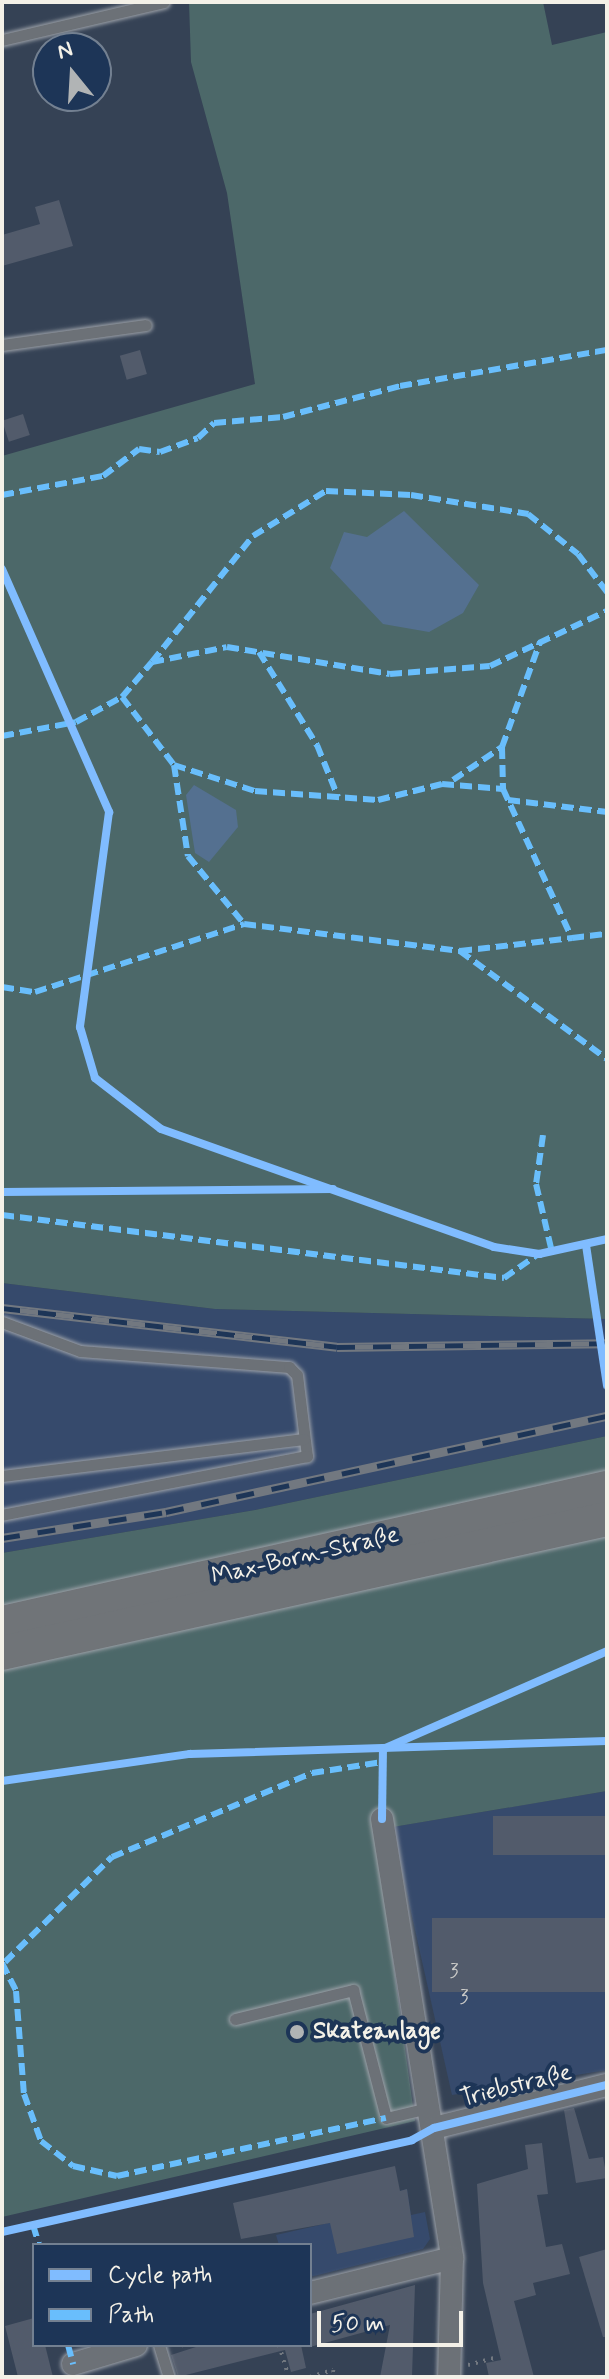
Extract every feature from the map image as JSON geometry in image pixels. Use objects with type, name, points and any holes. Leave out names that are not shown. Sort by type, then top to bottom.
[{"type":"main road","name":"Max-Born-Straße","points":[[2,1623],[607,1488]]},
{"type":"main road","name":"Max-Born-Straße","points":[[2,1653],[607,1519]]},
{"type":"street","points":[[382,1819],[433,2118],[452,2258],[450,2373]]},
{"type":"street","name":"Triebstraße","points":[[433,2118],[607,2085]]},
{"type":"street","points":[[312,2293],[452,2258]]},
{"type":"street","points":[[73,2364],[129,2347]]},
{"type":"lane","points":[[2,40],[164,2]]},
{"type":"lane","points":[[2,345],[146,325]]},
{"type":"lane","points":[[2,1322],[80,1351],[289,1367],[297,1375],[307,1456],[287,1465],[2,1515]]},
{"type":"lane","points":[[2,1476],[304,1439]]},
{"type":"lane","points":[[235,2019],[353,1990],[386,2118],[433,2118]]},
{"type":"lane","points":[[160,2347],[169,2377]]},
{"type":"path","points":[[280,2347],[289,2377]]},
{"type":"path","points":[[450,2373],[498,2357]]},
{"type":"path","points":[[310,2377],[333,2370],[335,2377]]},
{"type":"shaded area","points":[[404,511],[479,585],[463,613],[429,632],[383,624],[330,568],[344,532],[367,537]]},
{"type":"shaded area","points":[[194,785],[236,810],[238,827],[209,862],[195,853],[186,795]]},
{"type":"shaded area","points":[[2,1283],[215,1309],[607,1319],[607,1436],[255,1510],[2,1553]]},
{"type":"shaded area","points":[[607,1791],[607,2070],[452,2095],[392,1827]]},
{"type":"shaded area","points":[[407,2189],[411,2215],[425,2212],[430,2239],[423,2249],[312,2277],[312,2243],[278,2243],[276,2235],[403,2206],[400,2191]]},
{"type":"green space","points":[[189,2],[543,2],[552,45],[607,32],[607,1319],[215,1309],[2,1283],[2,456],[255,384],[227,193],[191,62]]},
{"type":"green space","points":[[607,1436],[607,1791],[375,1830],[415,2121],[2,2217],[2,1553],[255,1510]]},
{"type":"building","points":[[59,200],[73,246],[2,266],[2,235],[40,224],[35,207]]},
{"type":"building","points":[[140,350],[147,374],[127,380],[120,356]]},
{"type":"building","points":[[23,414],[30,435],[9,442],[2,421]]},
{"type":"building","points":[[493,1816],[607,1816],[607,1855],[493,1855]]},
{"type":"building","points":[[432,1918],[607,1918],[607,1992],[432,1992]]},
{"type":"building","points":[[574,2108],[589,2159],[603,2157],[607,2178],[576,2183],[564,2110]]},
{"type":"building","points":[[542,2143],[548,2194],[537,2195],[546,2247],[562,2244],[570,2274],[533,2283],[536,2295],[514,2301],[534,2377],[489,2377],[486,2363],[501,2360],[483,2283],[477,2184],[528,2169],[525,2145]]},
{"type":"building","points":[[395,2166],[400,2191],[407,2189],[414,2237],[337,2254],[330,2223],[241,2239],[233,2203]]},
{"type":"building","points":[[607,2249],[607,2337],[603,2337],[579,2257]]},
{"type":"building","points":[[415,2285],[412,2377],[380,2377],[390,2325],[312,2346],[312,2313]]},
{"type":"building","points":[[32,2319],[32,2347],[46,2347],[53,2377],[18,2377],[5,2326]]},
{"type":"building","points":[[196,2347],[301,2347],[306,2368],[291,2372],[285,2350],[178,2377],[171,2355]]},
{"type":"railway","points":[[2,1308],[337,1347],[607,1343]]},
{"type":"railway","points":[[2,1538],[166,1512],[607,1416]]},
{"type":"marked path","points":[[2,495],[103,476],[139,449],[160,452],[198,438],[214,423],[283,417],[400,386],[607,350]]},
{"type":"marked path","points":[[152,662],[253,536],[326,491],[411,495],[528,514],[578,554],[607,592]]},
{"type":"marked path","points":[[2,736],[76,722],[122,697],[152,662],[227,647],[390,674],[490,666],[607,611]]},
{"type":"marked path","points":[[453,780],[502,747],[540,642]]},
{"type":"marked path","points":[[259,652],[317,745],[338,797]]},
{"type":"marked path","points":[[122,697],[174,765],[255,791],[378,800],[442,784],[503,789],[572,938],[607,934]]},
{"type":"marked path","points":[[502,747],[503,789]]},
{"type":"marked path","points":[[174,765],[188,856],[244,924],[460,951],[607,1059]]},
{"type":"marked path","points":[[508,800],[607,812]]},
{"type":"marked path","points":[[2,987],[35,992],[244,924]]},
{"type":"marked path","points":[[460,951],[572,938]]},
{"type":"marked path","points":[[543,1135],[536,1184],[552,1252]]},
{"type":"marked path","points":[[2,1215],[504,1278],[537,1255]]},
{"type":"marked path","points":[[5,1962],[112,1857],[312,1773],[382,1762]]},
{"type":"marked path","points":[[2,1963],[16,1991],[24,2094],[41,2141],[73,2166],[117,2176],[386,2118]]},
{"type":"marked path","points":[[33,2225],[38,2243]]},
{"type":"marked path","points":[[69,2347],[73,2364]]},
{"type":"cycle path","points":[[2,569],[109,812],[80,1027],[95,1078],[161,1129],[494,1247],[539,1254],[607,1239]]},
{"type":"cycle path","points":[[2,1192],[333,1189]]},
{"type":"cycle path","points":[[586,1245],[607,1385]]},
{"type":"cycle path","points":[[382,1819],[383,1749],[607,1651]]},
{"type":"cycle path","points":[[2,1781],[190,1754],[607,1741]]},
{"type":"cycle path","points":[[2,2232],[412,2140],[434,2128],[607,2085]]},
{"type":"place","name":"Skateanlage","points":[[297,2032]]}]
